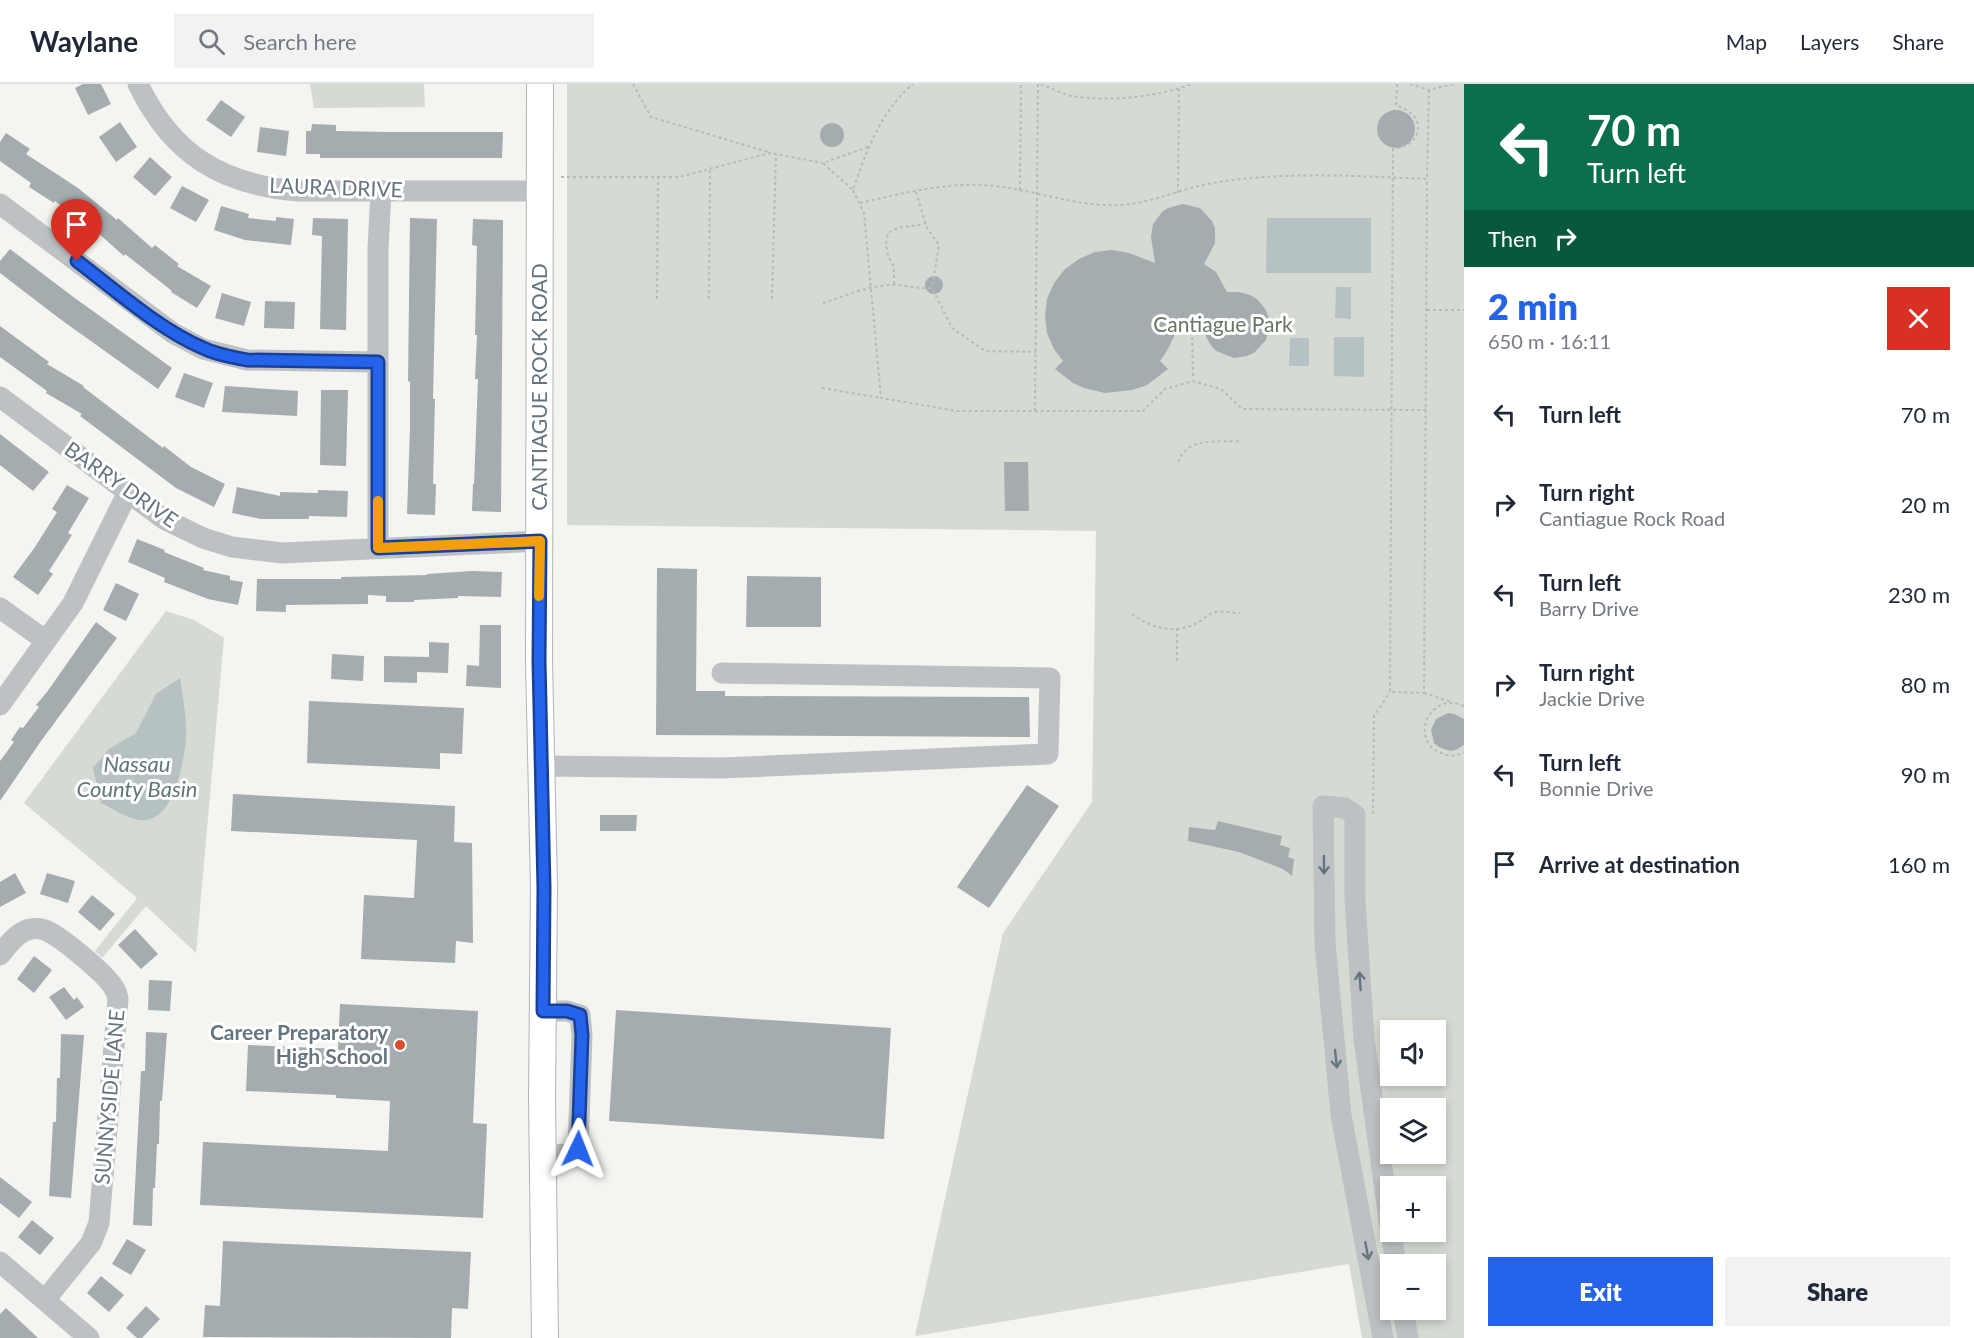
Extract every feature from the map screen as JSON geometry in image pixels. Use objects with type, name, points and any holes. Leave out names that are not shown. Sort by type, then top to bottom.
[{"type":"main road","name":"CANTIAGUE ROCK ROAD","points":[[540,84],[551,184],[540,541],[544,888],[545,1338]]},
{"type":"street","name":"LAURA DRIVE","points":[[138,84],[157,118],[174,139],[207,165],[235,179],[269,189],[381,191],[551,184]]},
{"type":"street","points":[[378,548],[378,249],[381,191]]},
{"type":"street","points":[[0,204],[173,333],[203,349],[247,360],[378,362]]},
{"type":"street","name":"BARRY DRIVE","points":[[0,397],[164,519],[186,531],[232,548],[282,553],[540,541]]},
{"type":"street","points":[[0,705],[73,603],[128,492]]},
{"type":"street","points":[[0,608],[45,640]]},
{"type":"street","points":[[541,766],[721,768],[1048,754],[1050,678],[722,673]]},
{"type":"street","points":[[1380,1285],[1341,1115],[1325,943],[1323,806],[1345,808],[1355,815],[1355,900],[1364,1038],[1383,1176]]},
{"type":"street","name":"SUNNYSIDE LANE","points":[[0,955],[25,930],[33,928],[46,930],[58,937],[103,975],[115,989],[118,999],[99,1223],[91,1243],[45,1300]]},
{"type":"street","points":[[543,1011],[567,1011],[580,1015],[582,1035],[578,1149],[570,1154],[543,1155]]},
{"type":"street","points":[[1,1266],[89,1338]]},
{"type":"street","points":[[1383,1320],[1383,1338]]},
{"type":"street","points":[[1405,1320],[1408,1338]]},
{"type":"path","points":[[633,84],[651,117],[770,153],[823,164],[853,190],[864,213],[881,399]]},
{"type":"path","points":[[853,190],[868,147],[882,119],[913,84]]},
{"type":"path","points":[[1020,190],[1021,84]]},
{"type":"path","points":[[1035,411],[1040,84],[1070,95],[1108,98],[1179,89],[1192,84]]},
{"type":"path","points":[[1355,829],[1373,814],[1374,716],[1390,692],[1393,149],[1406,147],[1413,141],[1417,130],[1416,119],[1407,110],[1396,105],[1397,84]]},
{"type":"path","points":[[1410,84],[1429,90],[1452,84]]},
{"type":"path","points":[[1178,193],[1179,89]]},
{"type":"path","points":[[1424,693],[1429,90]]},
{"type":"path","points":[[823,164],[868,147]]},
{"type":"path","points":[[551,184],[679,177],[770,153]]},
{"type":"path","points":[[772,300],[776,154]]},
{"type":"path","points":[[709,299],[710,168]]},
{"type":"path","points":[[859,204],[916,191],[958,186],[994,186],[1108,205],[1151,202],[1212,183],[1279,176],[1427,179]]},
{"type":"path","points":[[657,299],[658,177]]},
{"type":"path","points":[[916,191],[926,223],[939,245],[932,288],[952,328],[985,351],[1036,352]]},
{"type":"path","points":[[894,285],[894,267],[888,256],[886,244],[888,233],[896,227],[926,223]]},
{"type":"path","points":[[823,303],[871,287],[894,285],[921,289],[932,288]]},
{"type":"path","points":[[1427,310],[1464,310]]},
{"type":"path","points":[[1192,331],[1193,381]]},
{"type":"path","points":[[822,388],[957,411],[1143,411],[1165,389],[1193,381],[1221,389],[1242,409],[1427,410]]},
{"type":"path","points":[[1178,462],[1181,453],[1194,443],[1242,441]]},
{"type":"path","points":[[1132,614],[1152,625],[1177,628],[1192,625],[1213,612],[1240,613]]},
{"type":"path","points":[[1177,628],[1177,662]]},
{"type":"path","points":[[1390,692],[1424,693],[1459,704]]},
{"type":"path","points":[[1464,704],[1450,703],[1433,709],[1425,725],[1428,743],[1443,754],[1451,756],[1464,752]]},
{"type":"green space","points":[[310,84],[424,84],[425,107],[314,108]]},
{"type":"green space","name":"Cantiague Park","points":[[567,84],[1464,84],[1464,1338],[1362,1338],[1349,1264],[915,1336],[1003,933],[1092,802],[1096,531],[567,525]]},
{"type":"green space","points":[[166,611],[194,620],[224,638],[196,953],[146,906],[102,958],[95,951],[137,898],[24,803]]},
{"type":"water","points":[[1267,218],[1371,218],[1371,273],[1266,273]]},
{"type":"water","points":[[1336,287],[1351,287],[1351,319],[1335,318]]},
{"type":"water","points":[[1334,337],[1364,337],[1364,377],[1334,376]]},
{"type":"water","points":[[1290,338],[1309,338],[1309,366],[1289,366]]},
{"type":"water","name":"Nassau County Basin","points":[[180,678],[186,738],[177,783],[168,805],[161,813],[146,820],[133,819],[101,803],[93,768],[109,749],[136,733],[156,694]]},
{"type":"building","points":[[83,84],[101,84],[111,104],[88,115],[75,88]]},
{"type":"building","points":[[221,100],[245,117],[231,137],[206,120]]},
{"type":"building","points":[[1396,110],[1403,111],[1409,116],[1414,122],[1414,136],[1409,142],[1403,147],[1396,148],[1389,147],[1383,142],[1378,136],[1377,129],[1378,122],[1383,116],[1389,111]]},
{"type":"building","points":[[120,122],[137,147],[116,162],[99,137]]},
{"type":"building","points":[[832,123],[841,126],[844,135],[841,144],[832,147],[823,144],[820,135],[823,126]]},
{"type":"building","points":[[312,124],[336,125],[336,131],[503,132],[502,158],[320,158],[320,154],[306,154],[306,131],[311,131]]},
{"type":"building","points":[[260,127],[289,131],[286,156],[257,152]]},
{"type":"building","points":[[6,133],[30,149],[26,154],[78,188],[117,220],[118,218],[152,248],[155,245],[179,264],[177,266],[211,286],[197,308],[171,292],[125,254],[124,256],[90,226],[88,228],[55,201],[54,203],[29,187],[31,183],[0,161],[0,142]]},
{"type":"building","points":[[150,157],[172,177],[155,196],[133,177]]},
{"type":"building","points":[[182,186],[209,200],[196,222],[170,208]]},
{"type":"building","points":[[1183,204],[1200,208],[1212,221],[1215,228],[1215,243],[1204,264],[1216,272],[1227,292],[1250,295],[1257,299],[1266,310],[1270,322],[1266,340],[1254,353],[1234,358],[1216,351],[1203,331],[1177,330],[1160,361],[1168,369],[1147,385],[1132,390],[1105,393],[1073,383],[1055,369],[1063,361],[1054,349],[1047,333],[1045,316],[1047,299],[1054,283],[1065,269],[1095,252],[1112,250],[1129,253],[1155,263],[1151,237],[1153,224],[1168,208]]},
{"type":"building","points":[[221,206],[249,214],[248,218],[276,221],[276,217],[294,219],[291,245],[245,240],[214,230]]},
{"type":"building","points":[[313,218],[348,219],[346,330],[320,329],[322,236],[312,235]]},
{"type":"building","points":[[410,218],[437,219],[433,399],[435,399],[433,484],[436,484],[435,515],[407,514],[410,428],[410,382],[408,381]]},
{"type":"building","points":[[473,219],[503,220],[501,512],[472,511],[478,379],[475,379],[477,246],[472,245]]},
{"type":"building","points":[[10,249],[172,368],[158,389],[0,273],[0,261]]},
{"type":"building","points":[[934,276],[940,279],[943,285],[940,291],[934,294],[928,291],[925,285],[928,279]]},
{"type":"building","points":[[222,293],[251,302],[244,326],[215,318]]},
{"type":"building","points":[[265,301],[295,302],[294,329],[264,328]]},
{"type":"building","points":[[0,326],[49,362],[47,364],[84,386],[163,448],[164,446],[191,467],[225,484],[214,507],[176,488],[80,416],[82,414],[46,393],[47,391],[0,357]]},
{"type":"building","points":[[184,373],[213,383],[204,408],[175,397]]},
{"type":"building","points":[[225,386],[298,391],[297,416],[222,412]]},
{"type":"building","points":[[321,390],[348,390],[346,466],[320,465]]},
{"type":"building","points":[[0,434],[49,472],[33,491],[0,465]]},
{"type":"building","points":[[1004,462],[1028,462],[1029,511],[1005,511]]},
{"type":"building","points":[[67,485],[89,498],[68,533],[72,535],[49,571],[53,574],[38,595],[13,577],[57,512],[52,509]]},
{"type":"building","points":[[237,487],[280,496],[280,492],[348,491],[347,517],[309,516],[309,519],[261,519],[232,513]]},
{"type":"building","points":[[137,539],[204,568],[203,570],[230,576],[230,580],[243,582],[238,605],[208,599],[164,582],[165,578],[128,562]]},
{"type":"building","points":[[657,568],[697,569],[696,691],[725,691],[725,696],[1029,697],[1030,737],[656,735]]},
{"type":"building","points":[[472,571],[502,572],[501,597],[458,596],[458,598],[414,600],[414,602],[386,602],[386,596],[368,595],[368,604],[286,605],[286,612],[256,611],[257,579],[341,579],[341,577],[427,575]]},
{"type":"building","points":[[747,576],[821,577],[821,627],[746,627]]},
{"type":"building","points":[[116,583],[139,594],[126,621],[103,610]]},
{"type":"building","points":[[96,622],[117,638],[0,801],[0,761],[14,742],[11,740],[39,707],[36,705]]},
{"type":"building","points":[[480,625],[501,625],[501,688],[466,686],[467,665],[479,666]]},
{"type":"building","points":[[429,642],[449,643],[448,673],[417,672],[417,683],[384,682],[384,656],[429,657]]},
{"type":"building","points":[[332,654],[364,656],[363,681],[331,679]]},
{"type":"building","points":[[309,701],[464,708],[462,754],[440,753],[440,769],[307,763]]},
{"type":"building","points":[[1448,713],[1464,719],[1464,745],[1450,751],[1434,743],[1431,730],[1436,719]]},
{"type":"building","points":[[1027,785],[1059,806],[989,908],[957,887]]},
{"type":"building","points":[[233,794],[455,806],[454,842],[472,843],[473,943],[456,941],[455,963],[361,959],[364,895],[414,898],[417,840],[231,831]]},
{"type":"building","points":[[600,815],[637,815],[636,831],[600,831]]},
{"type":"building","points":[[1218,821],[1282,836],[1280,845],[1290,848],[1288,857],[1294,859],[1292,876],[1283,869],[1239,852],[1188,841],[1189,827],[1215,830]]},
{"type":"building","points":[[15,873],[26,893],[0,907],[0,882]]},
{"type":"building","points":[[47,873],[75,881],[68,903],[40,894]]},
{"type":"building","points":[[92,895],[115,914],[100,931],[78,912]]},
{"type":"building","points":[[135,929],[158,954],[141,969],[118,945]]},
{"type":"building","points":[[34,956],[52,970],[34,993],[17,979]]},
{"type":"building","points":[[149,980],[172,981],[170,1011],[148,1010]]},
{"type":"building","points":[[64,987],[74,1000],[77,997],[84,1007],[66,1020],[49,997]]},
{"type":"building","points":[[340,1004],[478,1011],[473,1123],[487,1124],[483,1218],[200,1205],[203,1142],[388,1151],[390,1101],[336,1098],[336,1095],[246,1091],[248,1045],[338,1049]]},
{"type":"building","points":[[616,1010],[891,1028],[884,1139],[609,1121]]},
{"type":"building","points":[[146,1032],[167,1033],[162,1101],[160,1101],[159,1144],[157,1144],[155,1188],[153,1188],[152,1226],[133,1225],[141,1071],[145,1071]]},
{"type":"building","points":[[61,1034],[84,1035],[71,1198],[49,1196],[53,1122],[56,1122],[57,1078],[60,1078]]},
{"type":"building","points":[[0,1177],[32,1202],[19,1218],[0,1203]]},
{"type":"building","points":[[32,1220],[54,1238],[40,1255],[18,1237]]},
{"type":"building","points":[[127,1239],[146,1250],[131,1275],[112,1264]]},
{"type":"building","points":[[223,1241],[471,1252],[468,1309],[452,1308],[451,1338],[203,1337],[205,1305],[220,1306]]},
{"type":"building","points":[[101,1276],[124,1295],[109,1312],[87,1293]]},
{"type":"building","points":[[146,1306],[160,1319],[142,1338],[137,1338],[126,1328]]},
{"type":"building","points":[[6,1308],[38,1338],[0,1338],[0,1314]]},
{"type":"slow traffic","points":[[378,501],[378,548],[540,541],[539,596]]},
{"type":"place","name":"Career Preparatory High School","points":[[400,1045]]},
{"type":"route","points":[[77,261],[173,333],[203,349],[247,360],[378,362],[378,548],[540,541],[543,1011],[567,1011],[580,1015],[582,1035],[578,1149]]}]
